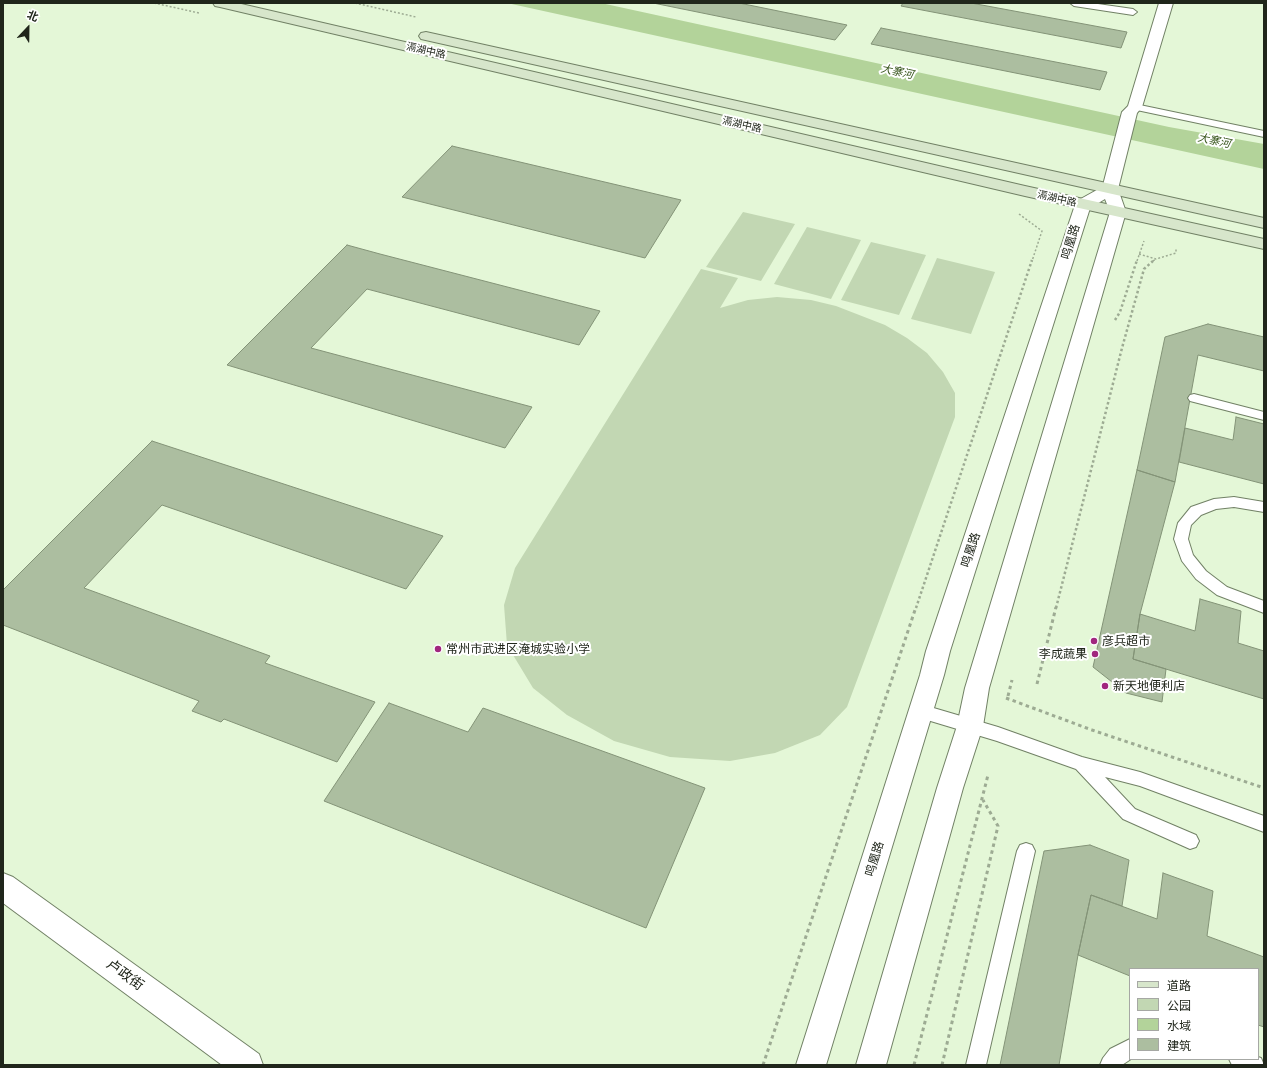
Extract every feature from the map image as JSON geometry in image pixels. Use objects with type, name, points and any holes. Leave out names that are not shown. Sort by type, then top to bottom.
[{"type":"main road","name":"滆湖中路","points":[[220,3],[1083,205],[1264,244]]},
{"type":"main road","points":[[279,3],[357,20]]},
{"type":"main road","name":"滆湖中路","points":[[411,32],[1264,223]]},
{"type":"street","points":[[871,1065],[950,788],[970,726],[977,688],[1118,212],[1110,189],[1119,151],[1166,3]]},
{"type":"street","points":[[1083,205],[1110,189]]},
{"type":"street","name":"鸣凰路","points":[[811,1065],[920,711],[1083,205]]},
{"type":"street","name":"卢政街","points":[[3,886],[248,1065]]},
{"type":"lane","points":[[1074,3],[1133,12]]},
{"type":"lane","points":[[1133,110],[1264,134]]},
{"type":"lane","points":[[1194,398],[1264,416]]},
{"type":"lane","points":[[1264,507],[1234,502],[1214,504],[1196,511],[1185,523],[1181,539],[1187,557],[1201,575],[1222,590],[1264,607]]},
{"type":"lane","points":[[920,711],[998,734],[1082,764],[1140,779],[1264,824]]},
{"type":"lane","points":[[1082,764],[1129,814],[1190,841]]},
{"type":"lane","points":[[976,1065],[1026,851]]},
{"type":"lane","points":[[1110,1065],[1117,1056],[1129,1050]]},
{"type":"lane","points":[[1242,1060],[1254,1065]]},
{"type":"path","points":[[763,1065],[1042,231],[1017,213],[1018,209]]},
{"type":"path","points":[[1037,684],[1122,348],[1144,269],[1156,259],[1176,253],[1176,247]]},
{"type":"path","points":[[1140,254],[1156,259]]},
{"type":"path","points":[[914,1065],[1007,698],[1092,730],[1264,788]]},
{"type":"path","points":[[942,1065],[998,826],[982,799]]},
{"type":"green space","points":[[743,212],[795,224],[761,281],[706,267]]},
{"type":"green space","points":[[807,227],[861,240],[831,299],[774,284]]},
{"type":"green space","points":[[871,242],[926,255],[899,315],[841,300]]},
{"type":"green space","points":[[937,258],[995,272],[971,334],[911,319]]},
{"type":"green space","points":[[701,269],[738,278],[720,308],[748,300],[777,297],[811,300],[836,306],[885,325],[907,338],[927,353],[943,372],[955,393],[955,417],[847,707],[820,735],[775,753],[730,761],[670,757],[614,741],[567,715],[533,688],[507,645],[504,605],[515,568]]},
{"type":"water","name":"大寨河","points":[[507,3],[601,3],[1169,127],[1264,144],[1264,169]]},
{"type":"building","points":[[653,3],[739,3],[847,25],[835,40]]},
{"type":"building","points":[[903,3],[971,3],[1127,32],[1121,48],[901,6]]},
{"type":"building","points":[[881,28],[1107,72],[1100,90],[871,44]]},
{"type":"building","points":[[452,146],[681,200],[645,258],[402,197]]},
{"type":"building","points":[[347,245],[600,311],[579,345],[367,289],[311,348],[532,407],[505,448],[227,365]]},
{"type":"building","points":[[1208,324],[1264,337],[1264,371],[1198,355],[1175,482],[1137,470],[1165,337]]},
{"type":"building","points":[[1236,417],[1264,424],[1264,484],[1179,462],[1185,428],[1233,440]]},
{"type":"building","points":[[152,441],[443,536],[406,589],[162,505],[84,588],[270,656],[265,663],[375,702],[337,762],[224,719],[221,722],[192,711],[199,701],[3,625],[3,590]]},
{"type":"building","points":[[1137,470],[1175,482],[1140,614],[1133,659],[1166,669],[1162,702],[1126,693],[1093,667]]},
{"type":"building","points":[[1200,599],[1241,611],[1238,643],[1264,651],[1264,699],[1133,659],[1140,614],[1195,631]]},
{"type":"building","points":[[389,703],[468,732],[483,708],[705,788],[646,928],[324,801]]},
{"type":"building","points":[[1090,845],[1129,860],[1122,906],[1091,895],[1078,955],[1059,1065],[1000,1065],[1044,851]]},
{"type":"building","points":[[1163,873],[1213,891],[1207,936],[1264,957],[1264,1027],[1259,1025],[1259,968],[1129,968],[1129,976],[1078,955],[1091,895],[1157,919]]},
{"type":"place","name":"彦兵超市","points":[[1094,641]]},
{"type":"place","name":"常州市武进区淹城实验小学","points":[[438,649]]},
{"type":"place","name":"李成蔬果","points":[[1095,654]]},
{"type":"place","name":"新天地便利店","points":[[1105,686]]}]
